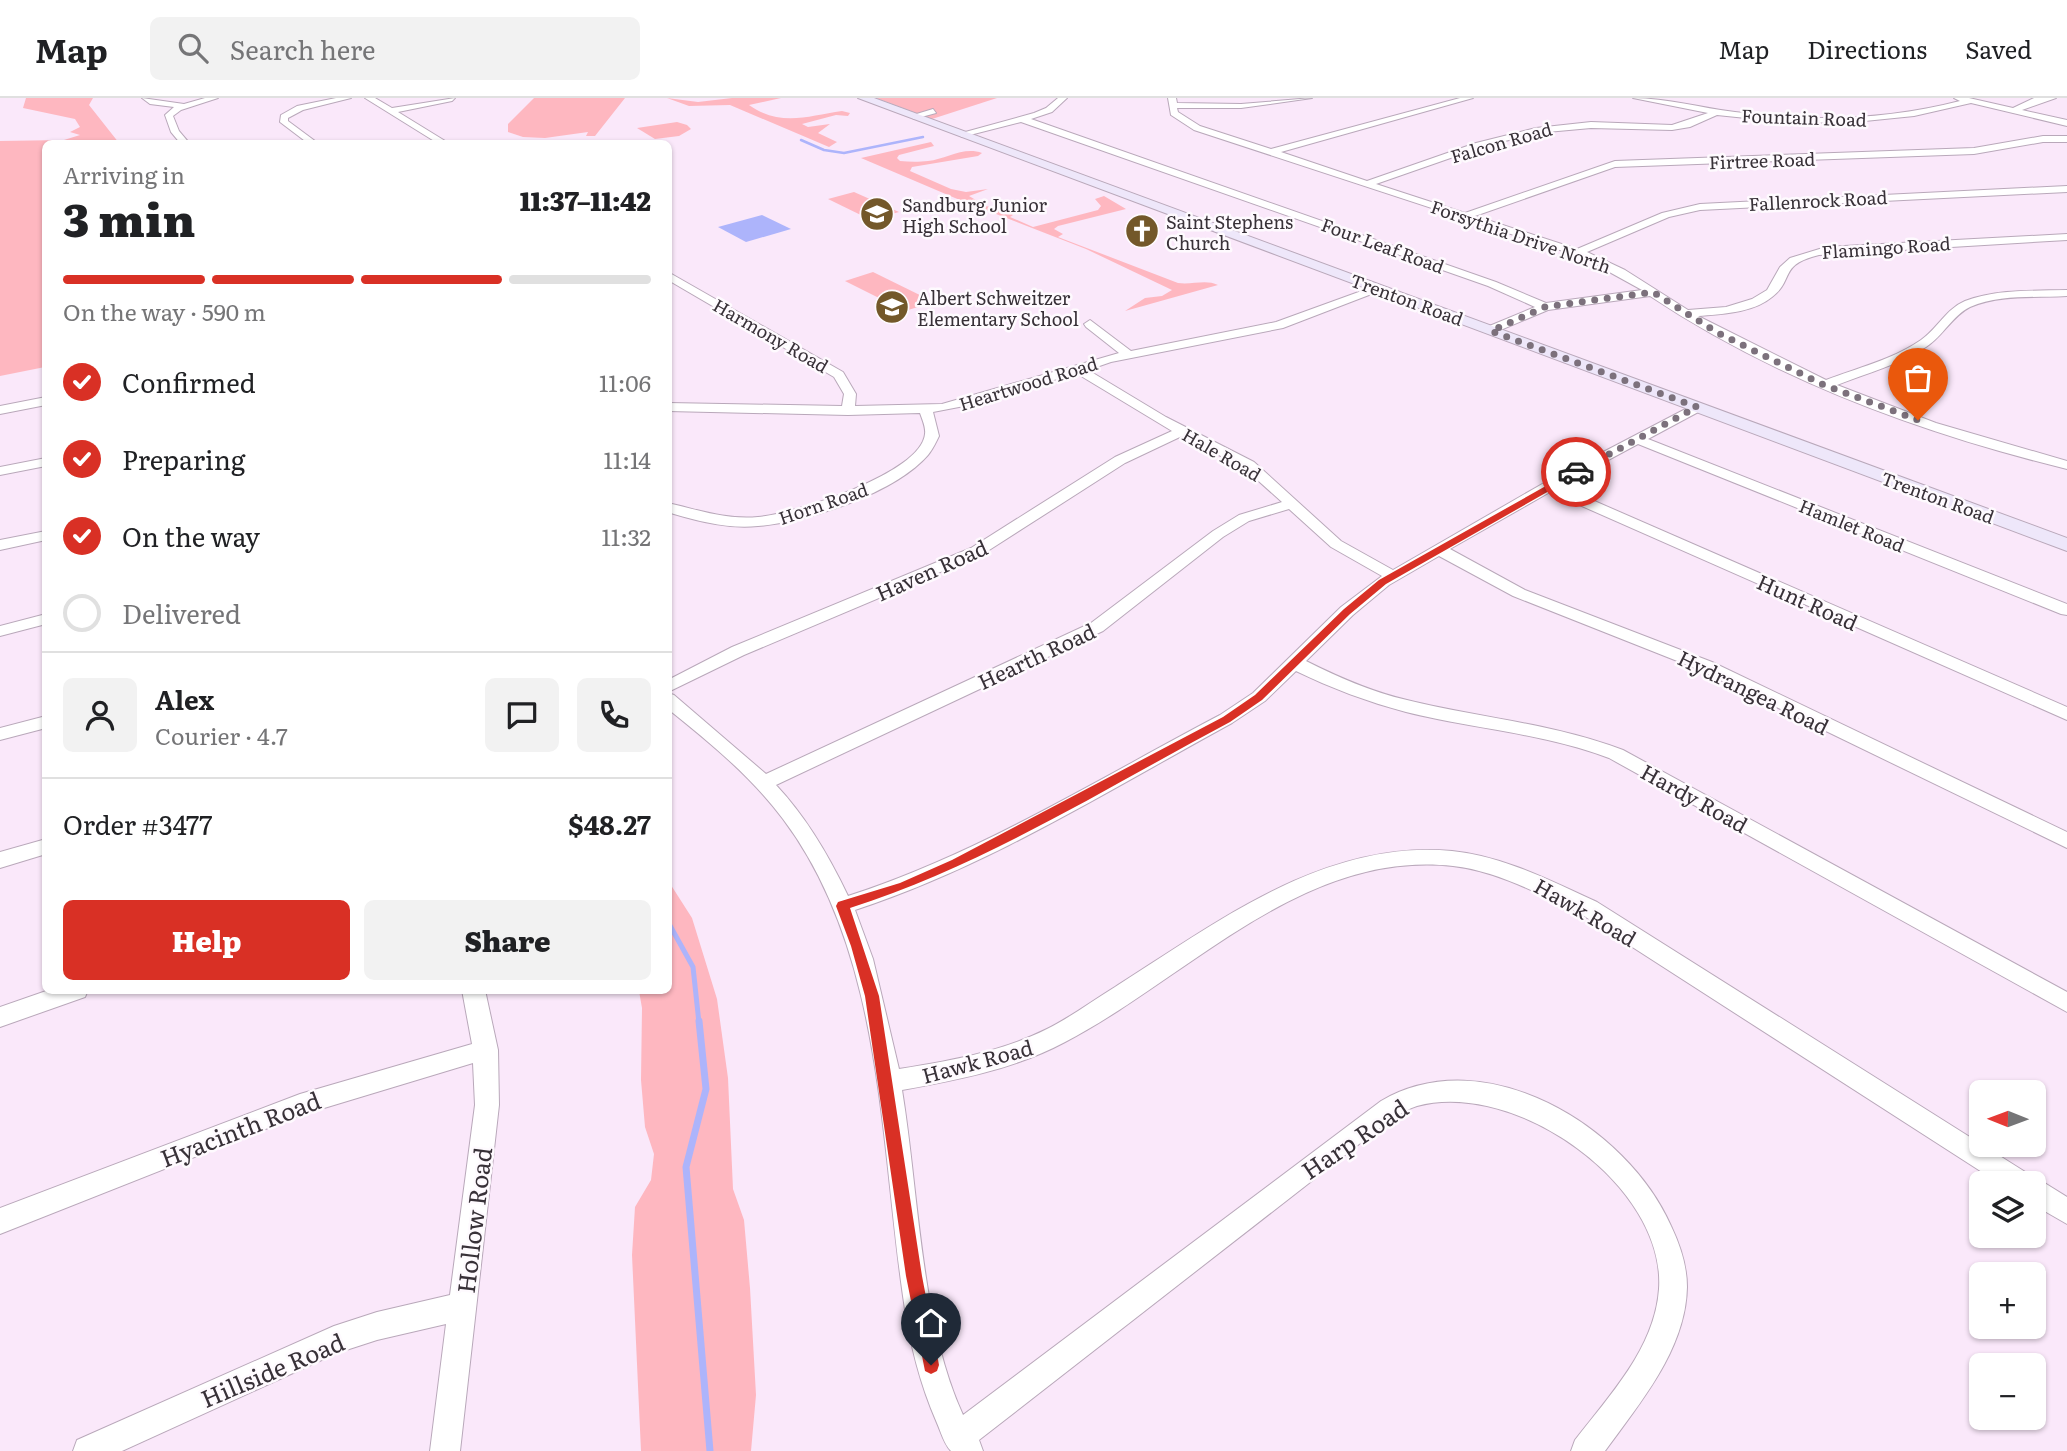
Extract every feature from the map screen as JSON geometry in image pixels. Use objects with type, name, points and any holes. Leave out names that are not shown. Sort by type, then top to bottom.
[{"type":"main road","name":"Trenton Road","points":[[864,98],[2067,545]]},
{"type":"street","points":[[146,98],[153,102],[184,106]]},
{"type":"street","points":[[182,140],[168,118],[184,106],[214,98]]},
{"type":"street","points":[[309,140],[284,122],[284,117],[300,108],[347,98]]},
{"type":"street","points":[[369,98],[439,140]]},
{"type":"street","points":[[962,134],[1049,110],[1063,98]]},
{"type":"street","points":[[1172,102],[1249,106],[1308,98]]},
{"type":"street","points":[[1272,152],[1469,98]]},
{"type":"street","name":"Fountain Road","points":[[1637,98],[1716,112],[1780,119],[1883,118],[1925,114],[1970,101]]},
{"type":"street","points":[[1957,98],[2067,123]]},
{"type":"street","points":[[2014,111],[2036,100],[2052,98]]},
{"type":"street","points":[[391,111],[452,99]]},
{"type":"street","name":"Forsythia Drive North","points":[[1172,102],[1174,113],[1188,124],[1578,252],[1619,270],[1685,314],[1824,385],[1985,443],[2067,465]]},
{"type":"street","points":[[914,116],[933,111]]},
{"type":"street","name":"Falcon Road","points":[[1370,183],[1535,129],[1578,125],[1675,127],[1697,123],[1716,112]]},
{"type":"street","name":"Four Leaf Road","points":[[1022,119],[1492,284],[1545,307]]},
{"type":"street","name":"Firtree Road","points":[[1465,216],[1598,167],[1615,164],[1974,151],[2043,139],[2067,139]]},
{"type":"street","name":"Fallenrock Road","points":[[1578,252],[1666,215],[1700,207],[2067,190]]},
{"type":"street","name":"Flamingo Road","points":[[1685,314],[1723,310],[1762,299],[1774,289],[1789,263],[1826,250],[2067,237]]},
{"type":"street","name":"Harmony Road","points":[[672,277],[839,375],[850,394],[848,411]]},
{"type":"street","name":"Heartwood Road","points":[[672,407],[926,410],[980,399],[1127,354],[1260,330],[1378,288]]},
{"type":"street","points":[[1491,331],[1545,307],[1653,292]]},
{"type":"street","points":[[1824,385],[1920,346],[1938,331],[1956,310],[1965,305],[1998,297],[2065,294]]},
{"type":"street","points":[[1090,324],[1127,354]]},
{"type":"street","name":"Hale Road","points":[[1076,368],[1183,431],[1249,465],[1336,544],[1393,576]]},
{"type":"street","points":[[0,410],[42,402]]},
{"type":"street","points":[[843,906],[904,886],[956,863],[1226,719],[1259,697],[1347,611],[1393,576],[1549,486],[1697,407]]},
{"type":"street","name":"Horn Road","points":[[672,508],[713,521],[756,522],[787,517],[825,504],[887,479],[914,463],[926,449],[932,436],[926,410]]},
{"type":"street","name":"Haven Road","points":[[672,685],[738,651],[976,551],[1120,460],[1183,431]]},
{"type":"street","name":"Hamlet Road","points":[[1637,439],[2067,610]]},
{"type":"street","points":[[0,471],[42,463]]},
{"type":"street","name":"Hunt Road","points":[[1549,486],[2067,714]]},
{"type":"street","name":"Hearth Road","points":[[764,783],[1097,626],[1244,518],[1292,504]]},
{"type":"street","points":[[0,545],[42,536]]},
{"type":"street","name":"Hydrangea Road","points":[[1438,549],[1519,593],[1706,666],[2067,841]]},
{"type":"street","points":[[0,631],[42,620]]},
{"type":"street","name":"Hardy Road","points":[[1295,663],[1374,697],[1426,710],[1561,734],[1616,754],[2067,1003]]},
{"type":"street","points":[[672,702],[737,755],[792,816],[812,846],[843,906],[872,996],[914,1276],[935,1388],[963,1444]]},
{"type":"street","points":[[0,734],[42,723]]},
{"type":"street","points":[[0,860],[42,847]]},
{"type":"street","name":"Hawk Road","points":[[887,1082],[971,1065],[1047,1040],[1259,907],[1334,871],[1380,858],[1438,857],[1486,865],[1526,876],[1578,902],[2002,1171]]},
{"type":"street","points":[[0,1017],[66,994]]},
{"type":"street","name":"Hollow Road","points":[[445,1451],[486,1105],[486,1051],[482,1019],[474,994]]},
{"type":"street","name":"Hyacinth Road","points":[[0,1221],[300,1103],[375,1079],[486,1051]]},
{"type":"street","name":"Harp Road","points":[[963,1444],[1060,1361],[1363,1126],[1403,1100],[1419,1095],[1478,1092],[1507,1098],[1543,1112],[1602,1149],[1629,1178],[1653,1215],[1669,1255],[1673,1287],[1662,1337],[1631,1389],[1586,1451]]},
{"type":"street","points":[[2046,1199],[2067,1212]]},
{"type":"street","name":"Hillside Road","points":[[88,1451],[334,1340],[377,1326],[464,1306]]},
{"type":"shaded area","points":[[26,98],[93,98],[89,105],[117,140],[64,140],[80,135],[70,132],[80,127],[75,119],[23,108]]},
{"type":"shaded area","points":[[534,98],[625,98],[595,136],[586,136],[588,132],[545,138],[523,137],[508,132],[508,124]]},
{"type":"shaded area","points":[[667,98],[698,102],[732,98],[781,98],[749,105],[761,112],[783,118],[842,111],[850,113],[848,116],[836,115],[802,124],[808,127],[830,124],[818,133],[837,142],[829,147],[730,105],[689,106]]},
{"type":"shaded area","points":[[876,98],[997,98],[932,119]]},
{"type":"shaded area","points":[[677,122],[691,129],[679,136],[655,139],[637,128]]},
{"type":"shaded area","points":[[42,140],[42,368],[0,376],[0,141]]},
{"type":"shaded area","points":[[931,142],[934,146],[899,155],[897,158],[900,161],[922,162],[968,151],[982,153],[978,156],[912,167],[910,171],[951,189],[966,192],[988,189],[969,196],[986,206],[1010,212],[1013,215],[1010,217],[1033,227],[1098,210],[1101,206],[1095,199],[1104,196],[1126,209],[1058,226],[1054,229],[1063,234],[1058,237],[1178,283],[1209,282],[1218,285],[1125,311],[1145,298],[1162,296],[1172,290],[1086,249],[861,158]]},
{"type":"shaded area","points":[[854,192],[899,212],[871,220],[828,199]]},
{"type":"shaded area","points":[[873,272],[934,302],[905,311],[845,281]]},
{"type":"shaded area","points":[[672,887],[692,918],[717,999],[728,1078],[733,1189],[744,1220],[750,1288],[756,1395],[751,1451],[641,1451],[632,1255],[635,1207],[651,1180],[654,1154],[645,1127],[641,1080],[642,1008],[640,994],[672,994]]},
{"type":"water","points":[[762,215],[791,229],[746,242],[718,227]]},
{"type":"waterway","points":[[801,140],[824,150],[844,153],[923,137]]},
{"type":"waterway","points":[[672,929],[693,967],[699,1023]]},
{"type":"waterway","points":[[699,1021],[706,1089],[686,1167],[710,1451]]},
{"type":"way so far","points":[[1576,472],[1697,407],[1491,331],[1545,307],[1576,300],[1653,292],[1718,333],[1824,385],[1918,420]]},
{"type":"place","name":"Sandburg Junior High School","points":[[877,214]]},
{"type":"place","name":"Saint Stephens Church","points":[[1142,231]]},
{"type":"place","name":"Albert Schweitzer Elementary School","points":[[892,307]]},
{"type":"route","points":[[931,1365],[914,1276],[872,996],[843,906],[904,886],[956,863],[1226,719],[1259,697],[1347,611],[1383,582],[1576,472]]}]
